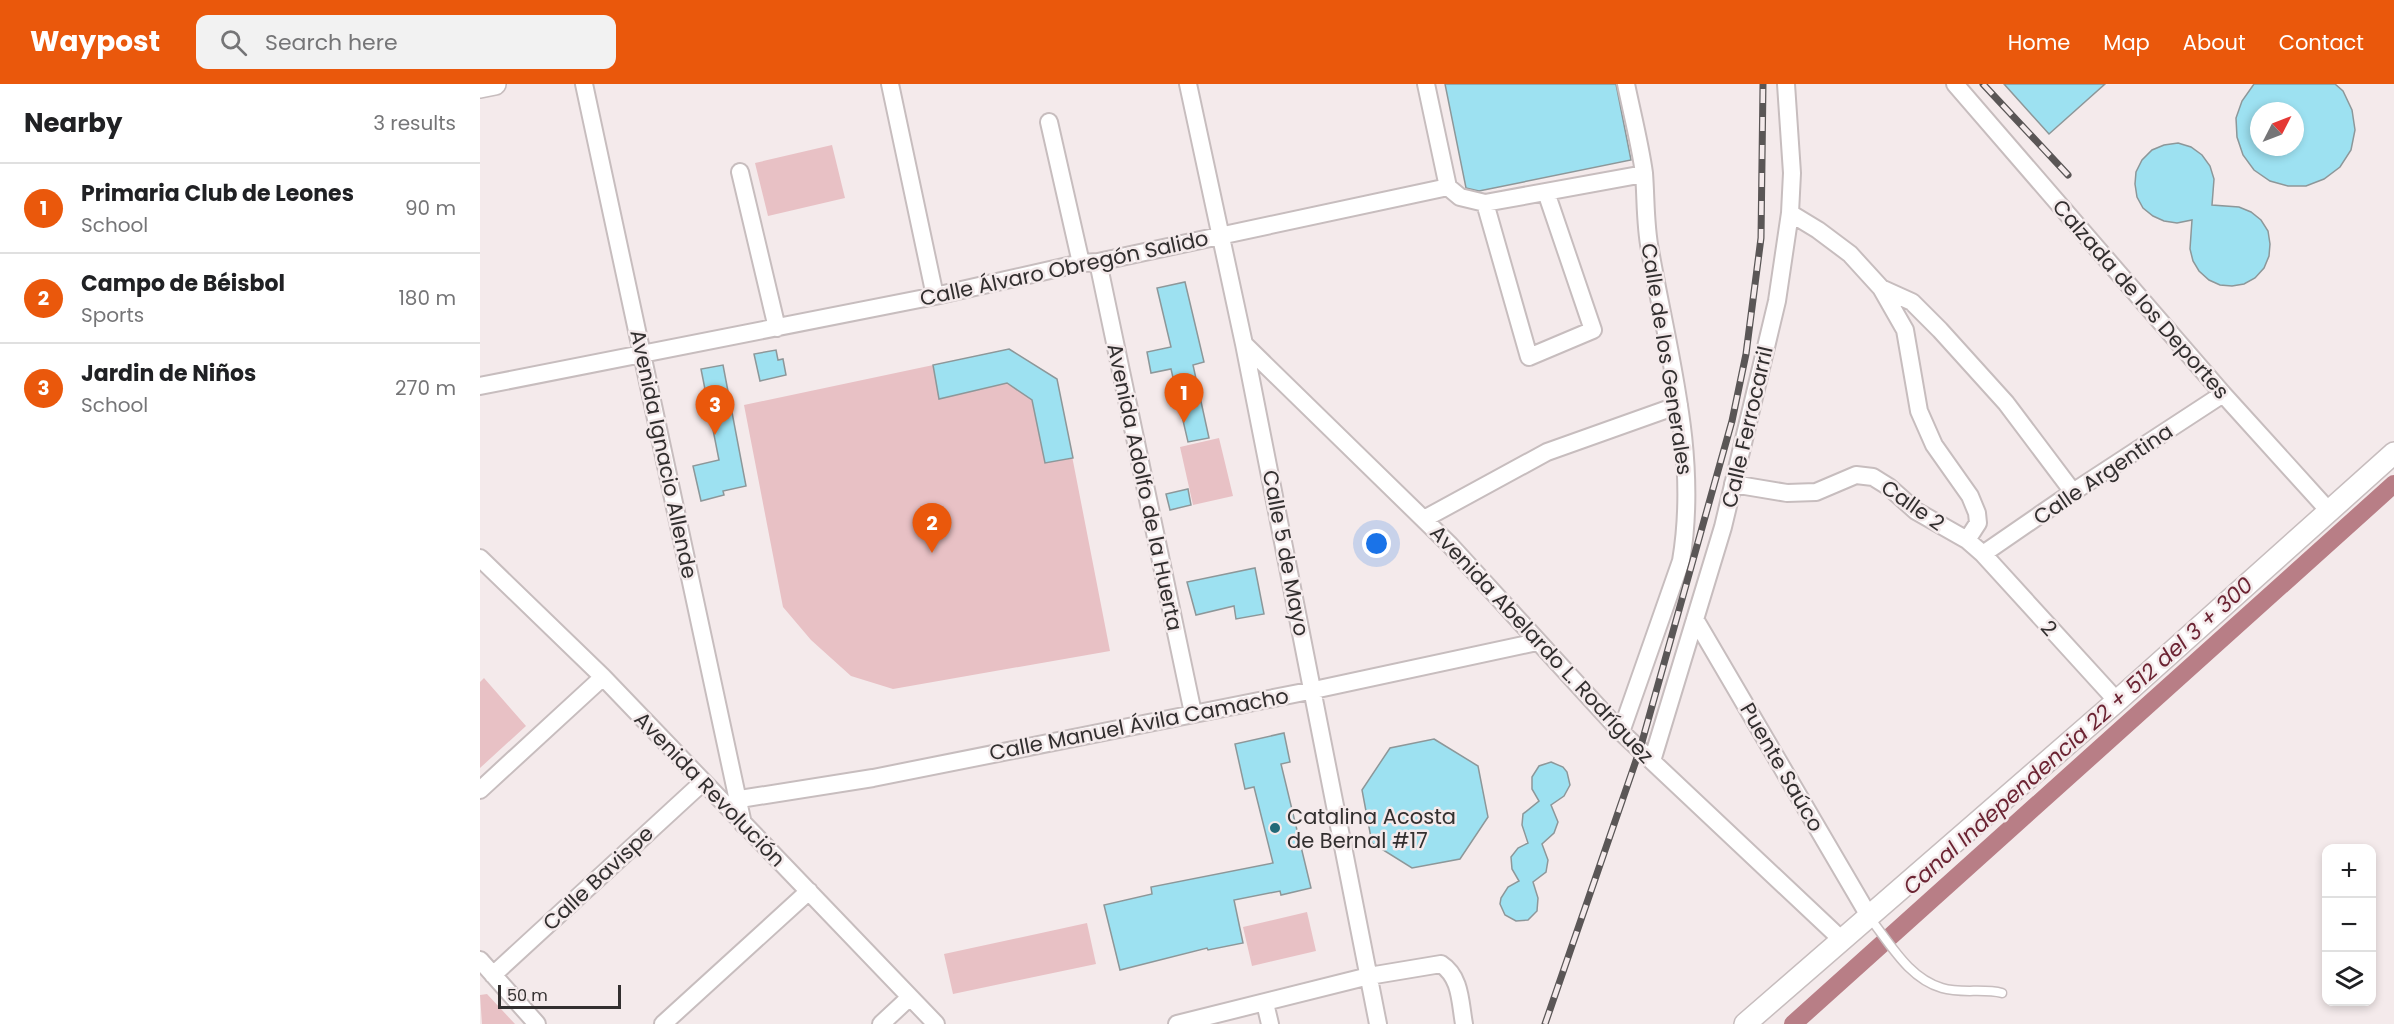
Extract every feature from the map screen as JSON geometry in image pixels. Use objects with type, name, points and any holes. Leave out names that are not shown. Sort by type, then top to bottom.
[{"type":"street","points":[[480,87],[495,84]]},
{"type":"street","name":"Avenida Ignacio Allende","points":[[584,84],[740,799],[743,824]]},
{"type":"street","points":[[890,84],[935,296]]},
{"type":"street","name":"Calle 5 de Mayo","points":[[1188,84],[1244,344],[1314,690],[1378,1024]]},
{"type":"street","points":[[1426,84],[1448,187],[1460,197],[1485,203],[1644,174]]},
{"type":"street","name":"Calle de los Generales","points":[[1621,732],[1682,561],[1686,533],[1687,466],[1679,405],[1649,248],[1644,174],[1626,84]]},
{"type":"street","name":"Calle Ferrocarril","points":[[1652,761],[1723,527],[1777,301],[1790,213],[1792,173],[1786,84]]},
{"type":"street","name":"Calzada de los Deportes","points":[[1955,84],[2223,394],[2329,511]]},
{"type":"street","name":"Avenida Adolfo de la Huerta","points":[[1048,122],[1090,262],[1193,713]]},
{"type":"street","points":[[740,172],[777,328]]},
{"type":"street","name":"Calle Álvaro Obregón Salido","points":[[480,386],[643,356],[935,296],[1448,187]]},
{"type":"street","points":[[1485,203],[1529,357],[1593,330],[1546,192]]},
{"type":"street","points":[[1790,213],[1850,254],[1881,288],[1905,330],[1918,411],[1934,445],[1970,496],[1977,513],[1978,523],[1966,540]]},
{"type":"street","points":[[1881,288],[1912,302],[1940,330],[2006,403],[2073,492]]},
{"type":"street","name":"Avenida Abelardo L. Rodríguez","points":[[1244,344],[1424,519],[1621,732],[1842,940]]},
{"type":"street","name":"Calle Argentina","points":[[1983,554],[2223,394]]},
{"type":"street","points":[[1424,519],[1547,452],[1679,405]]},
{"type":"street","points":[[1745,1024],[2117,701],[2394,453]]},
{"type":"street","name":"Calle 2","points":[[1733,484],[1787,493],[1816,492],[1856,475],[1873,477],[1916,511],[1966,540],[1983,554]]},
{"type":"street","name":"2","points":[[1983,554],[2117,701]]},
{"type":"street","name":"Avenida Revolución","points":[[480,558],[603,677],[936,1024]]},
{"type":"street","name":"Puente Saúco","points":[[1695,619],[1870,917]]},
{"type":"street","name":"Calle Manuel Ávila Camacho","points":[[740,799],[873,778],[1314,690],[1537,642]]},
{"type":"street","points":[[480,790],[603,677]]},
{"type":"street","name":"Calle Bavispe","points":[[494,975],[703,782]]},
{"type":"street","points":[[663,1024],[809,891]]},
{"type":"street","points":[[480,960],[537,1024]]},
{"type":"street","points":[[1177,1024],[1369,976],[1441,964],[1450,970],[1456,979],[1464,1024]]},
{"type":"street","points":[[881,1024],[910,997]]},
{"type":"street","points":[[1265,1003],[1270,1024]]},
{"type":"lane","points":[[1870,917],[1907,966],[1924,980],[1943,989],[1986,989],[2002,993]]},
{"type":"shaded area","points":[[832,145],[845,198],[768,216],[755,163]]},
{"type":"shaded area","points":[[1009,349],[1057,379],[1110,651],[893,689],[851,676],[811,640],[783,607],[744,405]]},
{"type":"shaded area","points":[[1219,438],[1233,496],[1193,505],[1180,447]]},
{"type":"shaded area","points":[[484,678],[526,726],[480,768],[480,682]]},
{"type":"shaded area","points":[[1307,912],[1316,951],[1252,966],[1243,927]]},
{"type":"shaded area","points":[[1087,923],[1096,964],[953,994],[944,954]]},
{"type":"shaded area","points":[[487,994],[515,1024],[482,1024],[480,995]]},
{"type":"building","points":[[1445,84],[1616,84],[1631,160],[1479,191],[1466,188]]},
{"type":"building","points":[[2004,84],[2105,84],[2049,134]]},
{"type":"building","points":[[2254,84],[2335,84],[2343,91],[2352,110],[2355,130],[2351,150],[2340,167],[2324,179],[2306,186],[2288,186],[2270,181],[2254,170],[2243,155],[2237,137],[2236,118],[2242,101]]},
{"type":"building","points":[[2178,143],[2191,147],[2202,155],[2210,166],[2214,179],[2212,205],[2239,207],[2251,212],[2261,220],[2268,231],[2269,256],[2264,268],[2255,278],[2244,284],[2220,285],[2209,280],[2199,271],[2193,261],[2190,249],[2192,220],[2177,223],[2164,221],[2143,208],[2137,197],[2136,172],[2142,160],[2152,150]]},
{"type":"building","points":[[1185,282],[1204,362],[1193,365],[1209,438],[1188,442],[1171,369],[1151,373],[1147,352],[1171,347],[1157,288]]},
{"type":"building","points":[[1009,349],[1057,379],[1073,458],[1045,463],[1032,400],[1007,383],[939,399],[933,365]]},
{"type":"building","points":[[776,350],[778,360],[783,359],[786,375],[760,381],[754,354]]},
{"type":"building","points":[[723,365],[746,486],[723,491],[724,495],[701,501],[693,466],[719,460],[701,369]]},
{"type":"building","points":[[1188,489],[1191,505],[1170,510],[1166,494]]},
{"type":"building","points":[[1255,568],[1264,614],[1236,619],[1234,606],[1196,615],[1187,582]]},
{"type":"building","points":[[1284,733],[1290,762],[1281,764],[1311,888],[1281,895],[1280,891],[1234,900],[1243,943],[1208,950],[1207,948],[1120,970],[1104,905],[1152,894],[1151,887],[1273,863],[1254,787],[1245,789],[1235,744]]},
{"type":"building","points":[[1434,739],[1478,766],[1488,817],[1460,859],[1412,868],[1372,843],[1362,790],[1390,748]]},
{"type":"building","points":[[1551,762],[1563,767],[1567,772],[1570,785],[1564,796],[1551,805],[1558,822],[1554,833],[1542,844],[1548,860],[1546,872],[1533,882],[1538,898],[1537,911],[1528,920],[1516,921],[1505,915],[1500,904],[1501,898],[1508,887],[1519,881],[1512,869],[1511,857],[1518,848],[1528,843],[1522,825],[1523,814],[1539,801],[1532,789],[1532,777],[1539,766]]},
{"type":"waterway","name":"Canal Independencia 22 + 512 del 3 + 300","points":[[1793,1024],[2394,484]]},
{"type":"railway","points":[[1545,1024],[1640,749],[1732,421],[1746,354],[1761,238],[1763,84]]},
{"type":"railway","points":[[1983,84],[2068,175]]},
{"type":"place","name":"Primaria Club de Leones","points":[[1184,423]]},
{"type":"place","name":"Jardin de Niños","points":[[715,435]]},
{"type":"place","name":"Campo de Béisbol","points":[[932,553]]},
{"type":"place","name":"Catalina Acosta de Bernal #17","points":[[1275,828]]}]
